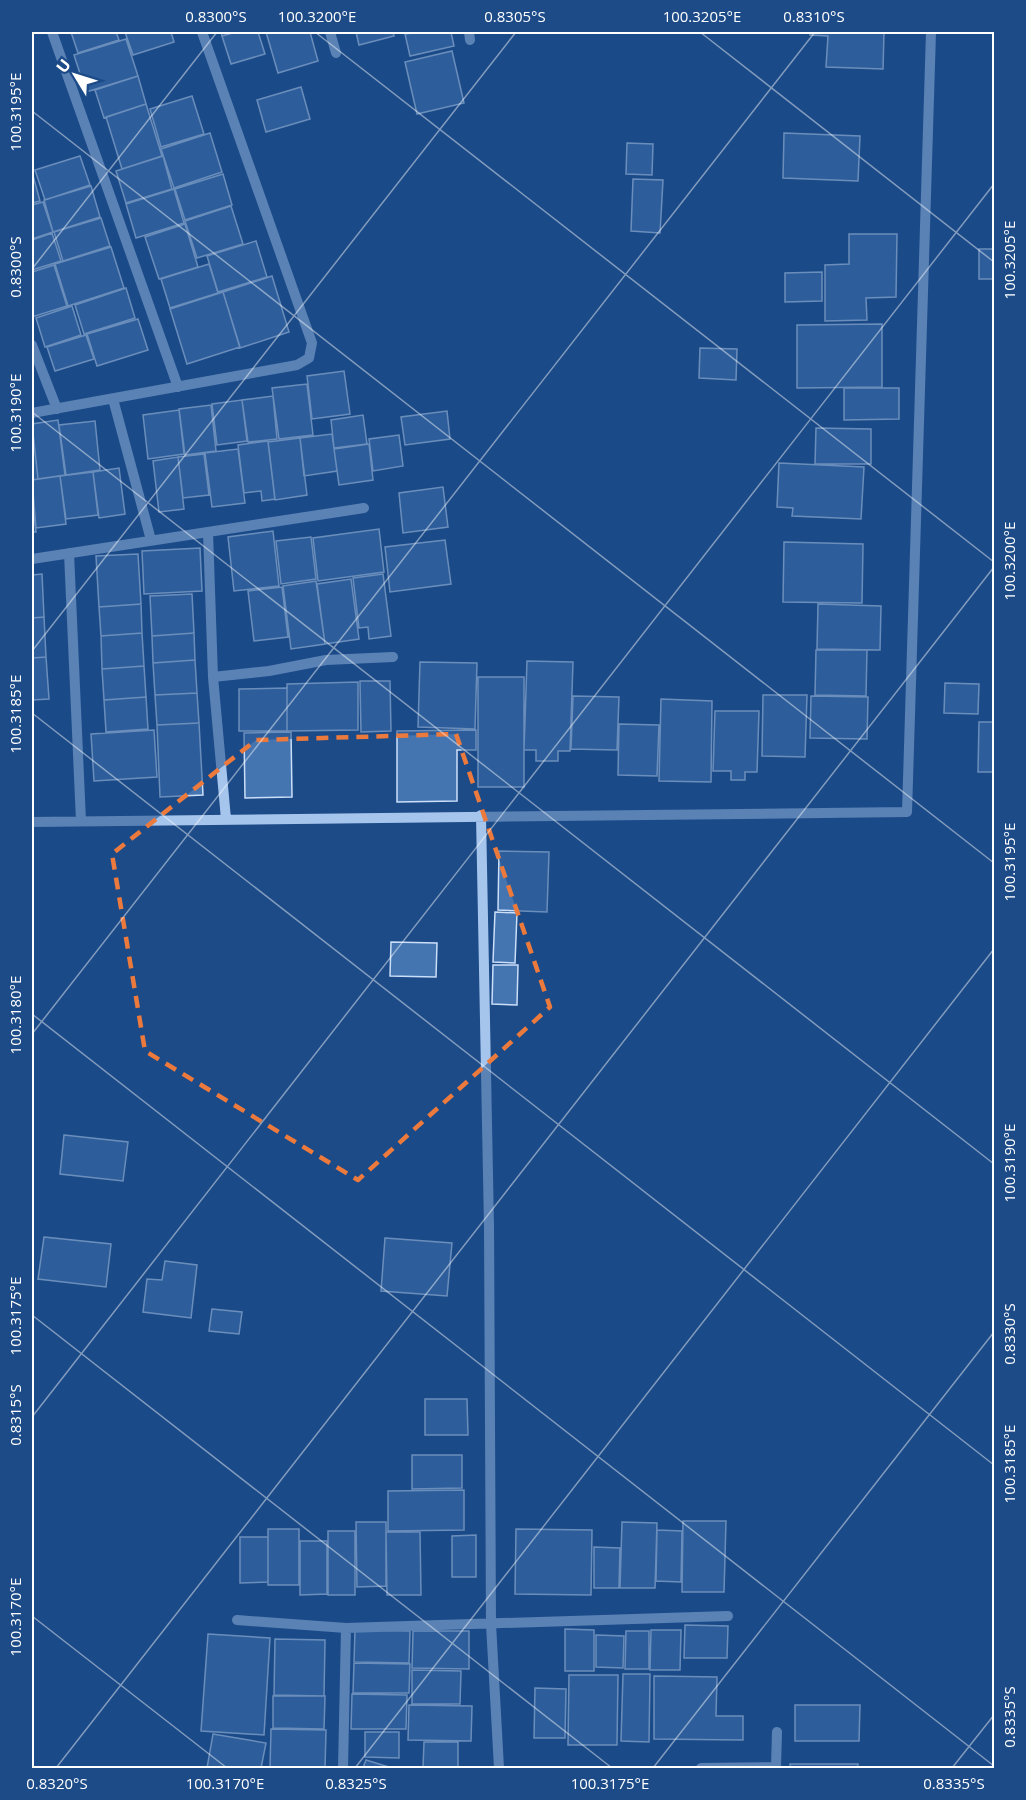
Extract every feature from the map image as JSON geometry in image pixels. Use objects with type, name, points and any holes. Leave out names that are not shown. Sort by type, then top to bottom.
[{"type":"street","points":[[52,32],[178,387]]},
{"type":"street","points":[[32,413],[297,365],[309,358],[312,343],[202,32]]},
{"type":"street","points":[[330,32],[336,53]]},
{"type":"street","points":[[32,822],[481,815],[907,812],[931,32]]},
{"type":"street","points":[[32,345],[57,409]]},
{"type":"street","points":[[113,399],[151,540]]},
{"type":"street","points":[[32,559],[364,508]]},
{"type":"street","points":[[208,532],[213,677],[226,819]]},
{"type":"street","points":[[69,553],[81,821]]},
{"type":"street","points":[[213,677],[269,671],[326,660],[393,657]]},
{"type":"street","points":[[481,815],[489,1226],[491,1624],[498,1768]]},
{"type":"street","points":[[237,1620],[346,1629],[728,1616]]},
{"type":"street","points":[[343,1768],[346,1629]]},
{"type":"street","points":[[701,1768],[776,1768],[777,1732]]},
{"type":"highlighted area","points":[[456,734],[550,1007],[358,1180],[145,1051],[112,854],[256,740]]},
{"type":"building","points":[[71,32],[116,32],[119,40],[78,53]]},
{"type":"building","points":[[125,32],[171,32],[174,42],[133,55]]},
{"type":"building","points":[[221,32],[236,32],[222,36]]},
{"type":"building","points":[[236,32],[258,32],[265,54],[231,64],[222,36]]},
{"type":"building","points":[[266,32],[310,32],[318,61],[278,73]]},
{"type":"building","points":[[356,32],[393,32],[394,36],[359,45]]},
{"type":"building","points":[[451,32],[454,46],[410,56],[405,34]]},
{"type":"building","points":[[810,32],[884,32],[883,69],[826,67],[828,36],[810,35]]},
{"type":"building","points":[[126,39],[138,76],[86,92],[74,55]]},
{"type":"building","points":[[452,51],[464,103],[417,114],[405,62]]},
{"type":"building","points":[[138,76],[146,104],[104,118],[95,90]]},
{"type":"building","points":[[301,87],[310,119],[266,132],[257,100]]},
{"type":"building","points":[[192,96],[204,134],[161,147],[150,109]]},
{"type":"building","points":[[146,104],[162,156],[122,169],[106,117]]},
{"type":"building","points":[[210,133],[222,172],[174,188],[161,149]]},
{"type":"building","points":[[784,133],[860,136],[858,181],[783,178]]},
{"type":"building","points":[[627,143],[653,144],[652,175],[626,174]]},
{"type":"building","points":[[80,156],[90,185],[45,200],[35,170]]},
{"type":"building","points":[[163,156],[172,189],[126,203],[116,171]]},
{"type":"building","points":[[32,172],[40,201],[32,203]]},
{"type":"building","points":[[223,174],[232,205],[185,220],[175,189]]},
{"type":"building","points":[[633,179],[663,180],[660,233],[631,231]]},
{"type":"building","points":[[91,186],[100,217],[53,232],[44,200]]},
{"type":"building","points":[[174,189],[184,223],[136,238],[126,204]]},
{"type":"building","points":[[43,202],[53,232],[32,239],[32,205]]},
{"type":"building","points":[[231,206],[243,244],[197,258],[185,221]]},
{"type":"building","points":[[101,218],[110,246],[63,261],[54,232]]},
{"type":"building","points":[[185,224],[198,267],[159,279],[145,237]]},
{"type":"building","points":[[52,233],[61,261],[32,270],[32,240]]},
{"type":"building","points":[[849,234],[897,234],[896,297],[866,298],[867,320],[825,321],[825,265],[849,264]]},
{"type":"building","points":[[256,241],[267,277],[218,292],[207,256]]},
{"type":"building","points":[[111,247],[124,288],[68,306],[55,264]]},
{"type":"building","points":[[979,249],[994,249],[994,279],[979,279]]},
{"type":"building","points":[[209,264],[218,293],[170,308],[161,279]]},
{"type":"building","points":[[54,265],[67,306],[32,317],[32,272]]},
{"type":"building","points":[[822,272],[822,301],[785,302],[785,273]]},
{"type":"building","points":[[272,276],[289,332],[240,348],[223,292]]},
{"type":"building","points":[[126,288],[135,318],[84,334],[75,305]]},
{"type":"building","points":[[223,292],[240,347],[187,364],[170,309]]},
{"type":"building","points":[[72,306],[81,335],[45,347],[36,318]]},
{"type":"building","points":[[138,319],[148,350],[97,366],[87,334]]},
{"type":"building","points":[[882,324],[882,387],[797,388],[797,325]]},
{"type":"building","points":[[86,335],[94,359],[55,371],[47,347]]},
{"type":"building","points":[[700,348],[737,349],[736,380],[699,378]]},
{"type":"building","points":[[344,371],[350,414],[312,419],[307,376]]},
{"type":"building","points":[[307,384],[313,435],[279,439],[272,388]]},
{"type":"building","points":[[844,388],[899,388],[899,419],[844,420]]},
{"type":"building","points":[[273,396],[277,439],[248,442],[242,400]]},
{"type":"building","points":[[242,400],[247,441],[217,445],[212,404]]},
{"type":"building","points":[[211,405],[216,451],[185,455],[179,409]]},
{"type":"building","points":[[179,410],[184,454],[148,459],[143,415]]},
{"type":"building","points":[[447,411],[450,439],[405,445],[401,417]]},
{"type":"building","points":[[363,415],[367,444],[334,448],[331,420]]},
{"type":"building","points":[[58,420],[65,475],[38,479],[32,424]]},
{"type":"building","points":[[95,421],[100,470],[66,475],[59,425]]},
{"type":"building","points":[[32,425],[38,479],[32,480]]},
{"type":"building","points":[[816,428],[871,429],[871,464],[815,464]]},
{"type":"building","points":[[332,434],[337,471],[304,476],[300,438]]},
{"type":"building","points":[[399,435],[403,466],[373,471],[369,439]]},
{"type":"building","points":[[300,438],[307,495],[275,500],[268,442]]},
{"type":"building","points":[[268,441],[275,499],[262,501],[261,491],[244,493],[238,445]]},
{"type":"building","points":[[369,444],[373,480],[339,485],[334,449]]},
{"type":"building","points":[[238,449],[245,503],[212,507],[205,453]]},
{"type":"building","points":[[204,454],[209,495],[183,498],[178,457]]},
{"type":"building","points":[[178,457],[184,509],[159,512],[153,461]]},
{"type":"building","points":[[779,463],[864,467],[861,519],[792,516],[793,508],[777,507]]},
{"type":"building","points":[[119,468],[125,514],[99,518],[93,472]]},
{"type":"building","points":[[93,472],[98,515],[66,519],[60,476]]},
{"type":"building","points":[[60,476],[66,524],[36,528],[32,480]]},
{"type":"building","points":[[443,487],[448,527],[403,533],[399,493]]},
{"type":"building","points":[[32,494],[36,532],[32,532]]},
{"type":"building","points":[[379,529],[384,572],[318,581],[313,538]]},
{"type":"building","points":[[273,531],[279,586],[234,591],[228,537]]},
{"type":"building","points":[[311,537],[316,579],[281,584],[276,541]]},
{"type":"building","points":[[445,540],[451,584],[390,592],[385,547]]},
{"type":"building","points":[[784,542],[863,544],[862,603],[783,602]]},
{"type":"building","points":[[200,548],[202,591],[144,594],[142,551]]},
{"type":"building","points":[[138,554],[141,604],[99,607],[96,556]]},
{"type":"building","points":[[42,574],[44,617],[32,618],[32,575]]},
{"type":"building","points":[[383,574],[391,636],[369,639],[368,627],[359,628],[353,578]]},
{"type":"building","points":[[351,579],[359,639],[325,644],[317,584]]},
{"type":"building","points":[[316,581],[325,644],[291,649],[283,586]]},
{"type":"building","points":[[282,587],[288,637],[254,641],[248,591]]},
{"type":"building","points":[[192,594],[194,633],[152,636],[150,596]]},
{"type":"building","points":[[141,604],[142,633],[101,636],[99,607]]},
{"type":"building","points":[[818,604],[881,606],[880,650],[817,649]]},
{"type":"building","points":[[44,617],[46,657],[32,658],[32,618]]},
{"type":"building","points":[[142,633],[144,666],[102,669],[101,636]]},
{"type":"building","points":[[194,633],[195,660],[153,663],[152,636]]},
{"type":"building","points":[[816,650],[867,650],[866,696],[815,695]]},
{"type":"building","points":[[46,657],[49,699],[32,700],[32,658]]},
{"type":"building","points":[[195,660],[197,693],[155,695],[153,663]]},
{"type":"building","points":[[527,661],[573,662],[570,751],[558,751],[558,761],[536,761],[536,750],[524,750]]},
{"type":"building","points":[[420,662],[477,663],[475,729],[418,727]]},
{"type":"building","points":[[144,666],[146,697],[104,700],[102,669]]},
{"type":"building","points":[[478,677],[524,677],[524,787],[478,787]]},
{"type":"building","points":[[360,681],[390,681],[391,731],[361,732]]},
{"type":"building","points":[[358,682],[358,730],[287,731],[287,684]]},
{"type":"building","points":[[945,683],[979,684],[978,714],[944,713]]},
{"type":"building","points":[[287,688],[287,731],[239,731],[239,689]]},
{"type":"building","points":[[197,693],[199,723],[157,725],[155,695]]},
{"type":"building","points":[[763,695],[807,695],[805,757],[762,756]]},
{"type":"building","points":[[573,696],[619,697],[617,750],[571,749]]},
{"type":"building","points":[[811,696],[868,697],[867,739],[810,738]]},
{"type":"building","points":[[146,697],[148,729],[106,732],[104,700]]},
{"type":"building","points":[[661,699],[712,701],[711,782],[659,781]]},
{"type":"building","points":[[715,711],[759,711],[757,772],[745,772],[745,780],[731,780],[731,771],[713,771]]},
{"type":"building","points":[[979,722],[994,722],[994,772],[978,772]]},
{"type":"building","points":[[199,723],[203,795],[160,797],[157,725]]},
{"type":"building","points":[[619,724],[659,725],[657,776],[618,775]]},
{"type":"building","points":[[154,730],[157,777],[94,781],[91,734]]},
{"type":"building","points":[[476,730],[476,750],[457,750],[457,801],[397,802],[397,731]]},
{"type":"building","points":[[291,732],[292,797],[245,798],[244,733]]},
{"type":"building","points":[[499,851],[549,852],[547,912],[498,910]]},
{"type":"building","points":[[495,912],[517,913],[515,963],[493,962]]},
{"type":"building","points":[[391,942],[437,943],[436,977],[390,976]]},
{"type":"building","points":[[493,965],[518,965],[517,1005],[492,1004]]},
{"type":"building","points":[[64,1135],[128,1142],[123,1181],[60,1174]]},
{"type":"building","points":[[44,1237],[111,1244],[106,1287],[38,1279]]},
{"type":"building","points":[[385,1238],[452,1243],[447,1296],[381,1291]]},
{"type":"building","points":[[165,1261],[197,1265],[191,1318],[143,1312],[147,1279],[162,1280]]},
{"type":"building","points":[[212,1309],[242,1312],[239,1334],[209,1331]]},
{"type":"building","points":[[425,1399],[467,1399],[468,1435],[425,1435]]},
{"type":"building","points":[[412,1455],[462,1455],[462,1488],[412,1489]]},
{"type":"building","points":[[464,1490],[464,1530],[388,1531],[388,1491]]},
{"type":"building","points":[[683,1521],[726,1521],[724,1592],[682,1592]]},
{"type":"building","points":[[356,1522],[386,1522],[386,1586],[357,1587]]},
{"type":"building","points":[[622,1522],[657,1523],[655,1588],[620,1588]]},
{"type":"building","points":[[268,1529],[299,1529],[299,1585],[268,1585]]},
{"type":"building","points":[[516,1529],[592,1530],[591,1595],[515,1594]]},
{"type":"building","points":[[657,1530],[682,1531],[681,1582],[656,1581]]},
{"type":"building","points":[[328,1531],[355,1531],[355,1595],[328,1595]]},
{"type":"building","points":[[386,1532],[420,1532],[421,1595],[387,1595]]},
{"type":"building","points":[[476,1535],[476,1577],[452,1577],[452,1536]]},
{"type":"building","points":[[240,1537],[268,1537],[268,1582],[240,1583]]},
{"type":"building","points":[[300,1541],[327,1541],[327,1594],[300,1595]]},
{"type":"building","points":[[594,1547],[620,1548],[619,1588],[594,1588]]},
{"type":"building","points":[[685,1625],[728,1626],[727,1658],[684,1658]]},
{"type":"building","points":[[565,1629],[594,1630],[594,1671],[565,1671]]},
{"type":"building","points":[[355,1630],[410,1631],[409,1663],[354,1662]]},
{"type":"building","points":[[651,1630],[681,1630],[680,1670],[650,1670]]},
{"type":"building","points":[[413,1631],[469,1631],[469,1669],[412,1668]]},
{"type":"building","points":[[626,1631],[649,1631],[649,1669],[625,1669]]},
{"type":"building","points":[[208,1634],[270,1638],[264,1735],[201,1731]]},
{"type":"building","points":[[596,1635],[624,1636],[623,1668],[596,1667]]},
{"type":"building","points":[[275,1639],[325,1640],[324,1696],[274,1695]]},
{"type":"building","points":[[354,1663],[410,1664],[409,1693],[353,1693]]},
{"type":"building","points":[[412,1670],[461,1671],[460,1704],[412,1704]]},
{"type":"building","points":[[623,1674],[650,1674],[649,1742],[621,1741]]},
{"type":"building","points":[[569,1675],[618,1675],[617,1745],[568,1745]]},
{"type":"building","points":[[654,1676],[717,1677],[716,1716],[743,1716],[743,1740],[654,1739]]},
{"type":"building","points":[[535,1688],[566,1689],[565,1738],[534,1738]]},
{"type":"building","points":[[352,1694],[407,1695],[406,1729],[351,1729]]},
{"type":"building","points":[[273,1696],[325,1696],[324,1729],[273,1728]]},
{"type":"building","points":[[409,1705],[472,1706],[471,1741],[408,1740]]},
{"type":"building","points":[[795,1705],[860,1705],[859,1741],[795,1741]]},
{"type":"building","points":[[271,1729],[326,1730],[325,1768],[270,1768]]},
{"type":"building","points":[[365,1732],[399,1732],[399,1758],[365,1757]]},
{"type":"building","points":[[213,1734],[266,1743],[261,1768],[207,1768]]},
{"type":"building","points":[[424,1742],[458,1742],[458,1768],[423,1768]]},
{"type":"building","points":[[366,1760],[392,1768],[363,1768]]},
{"type":"building","points":[[790,1764],[858,1764],[858,1768],[790,1768]]}]
